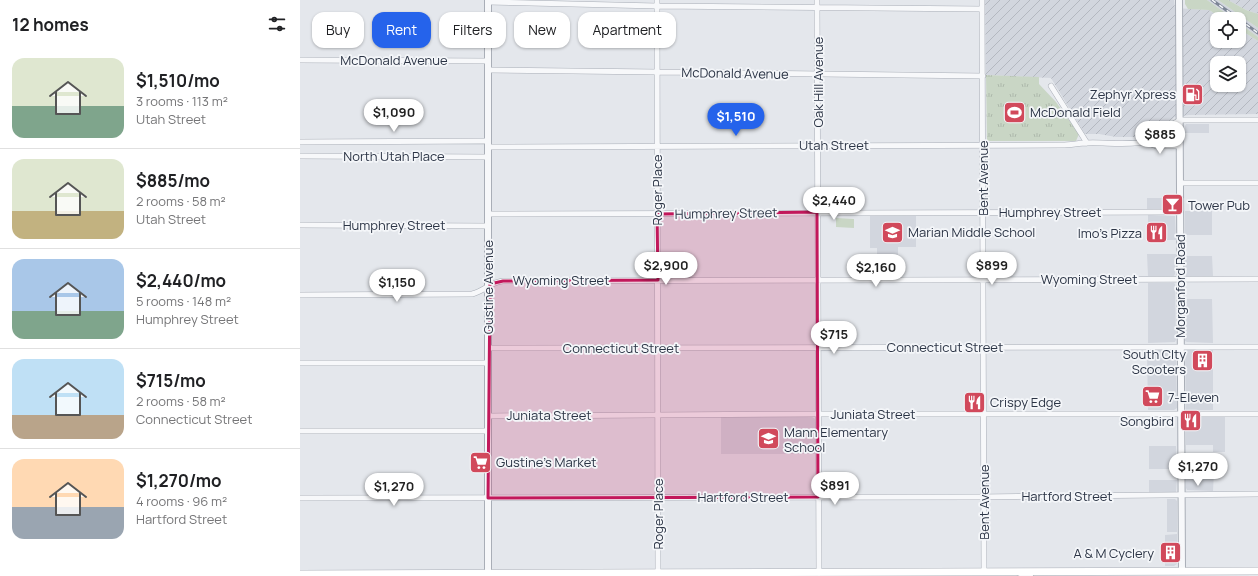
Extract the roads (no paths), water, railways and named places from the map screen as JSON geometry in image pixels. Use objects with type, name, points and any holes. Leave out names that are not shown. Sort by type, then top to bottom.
[{"type":"main road","points":[[300,574],[1017,572],[1063,574],[1258,571]]},
{"type":"street","name":"Oak Hill Avenue","points":[[817,0],[819,573]]},
{"type":"street","name":"Bent Avenue","points":[[982,0],[984,572]]},
{"type":"street","name":"Morganford Road","points":[[1179,0],[1182,572]]},
{"type":"street","points":[[488,1],[982,9]]},
{"type":"street","name":"Gustine Avenue","points":[[488,1],[488,573]]},
{"type":"street","name":"Roger Place","points":[[657,3],[658,573]]},
{"type":"street","name":"McDonald Avenue","points":[[300,60],[488,61]]},
{"type":"street","name":"McDonald Avenue","points":[[488,70],[983,76]]},
{"type":"street","points":[[1051,86],[1087,143]]},
{"type":"street","points":[[1146,142],[1179,120],[1258,120]]},
{"type":"street","name":"Utah Street","points":[[300,142],[657,146],[1067,145],[1087,143],[1146,142],[1156,146],[1179,146]]},
{"type":"street","name":"North Utah Place","points":[[300,156],[488,157]]},
{"type":"street","points":[[1180,183],[1258,183]]},
{"type":"street","name":"Humphrey Street","points":[[488,214],[1180,212]]},
{"type":"street","name":"Humphrey Street","points":[[300,225],[488,226]]},
{"type":"street","name":"Wyoming Street","points":[[300,295],[472,294],[481,292],[490,284],[503,281],[1258,279]]},
{"type":"street","name":"Connecticut Street","points":[[488,348],[1258,346]]},
{"type":"street","points":[[300,362],[488,363]]},
{"type":"street","name":"Juniata Street","points":[[488,416],[1258,414]]},
{"type":"street","points":[[300,431],[488,431]]},
{"type":"street","name":"Hartford Street","points":[[300,498],[984,497],[1258,494]]},
{"type":"street","points":[[1017,572],[1030,576]]},
{"type":"railway","points":[[1212,0],[1229,12]]},
{"type":"railway","points":[[1246,24],[1258,33]]},
{"type":"place","name":"Zephyr Xpress","points":[[1192,94]]},
{"type":"place","name":"McDonald Field","points":[[1014,112]]},
{"type":"place","name":"Tower Pub","points":[[1172,205]]},
{"type":"place","name":"Marian Middle School","points":[[893,232]]},
{"type":"place","name":"Imo's Pizza","points":[[1157,233]]},
{"type":"place","name":"South CIty Scooters","points":[[1202,361]]},
{"type":"place","name":"7-Eleven","points":[[1153,397]]},
{"type":"place","name":"Crispy Edge","points":[[974,402]]},
{"type":"place","name":"Songbird","points":[[1190,421]]},
{"type":"place","name":"Mann Elementary School","points":[[768,439]]},
{"type":"place","name":"Gustine's Market","points":[[481,462]]},
{"type":"place","name":"A & M Cyclery","points":[[1170,553]]}]
